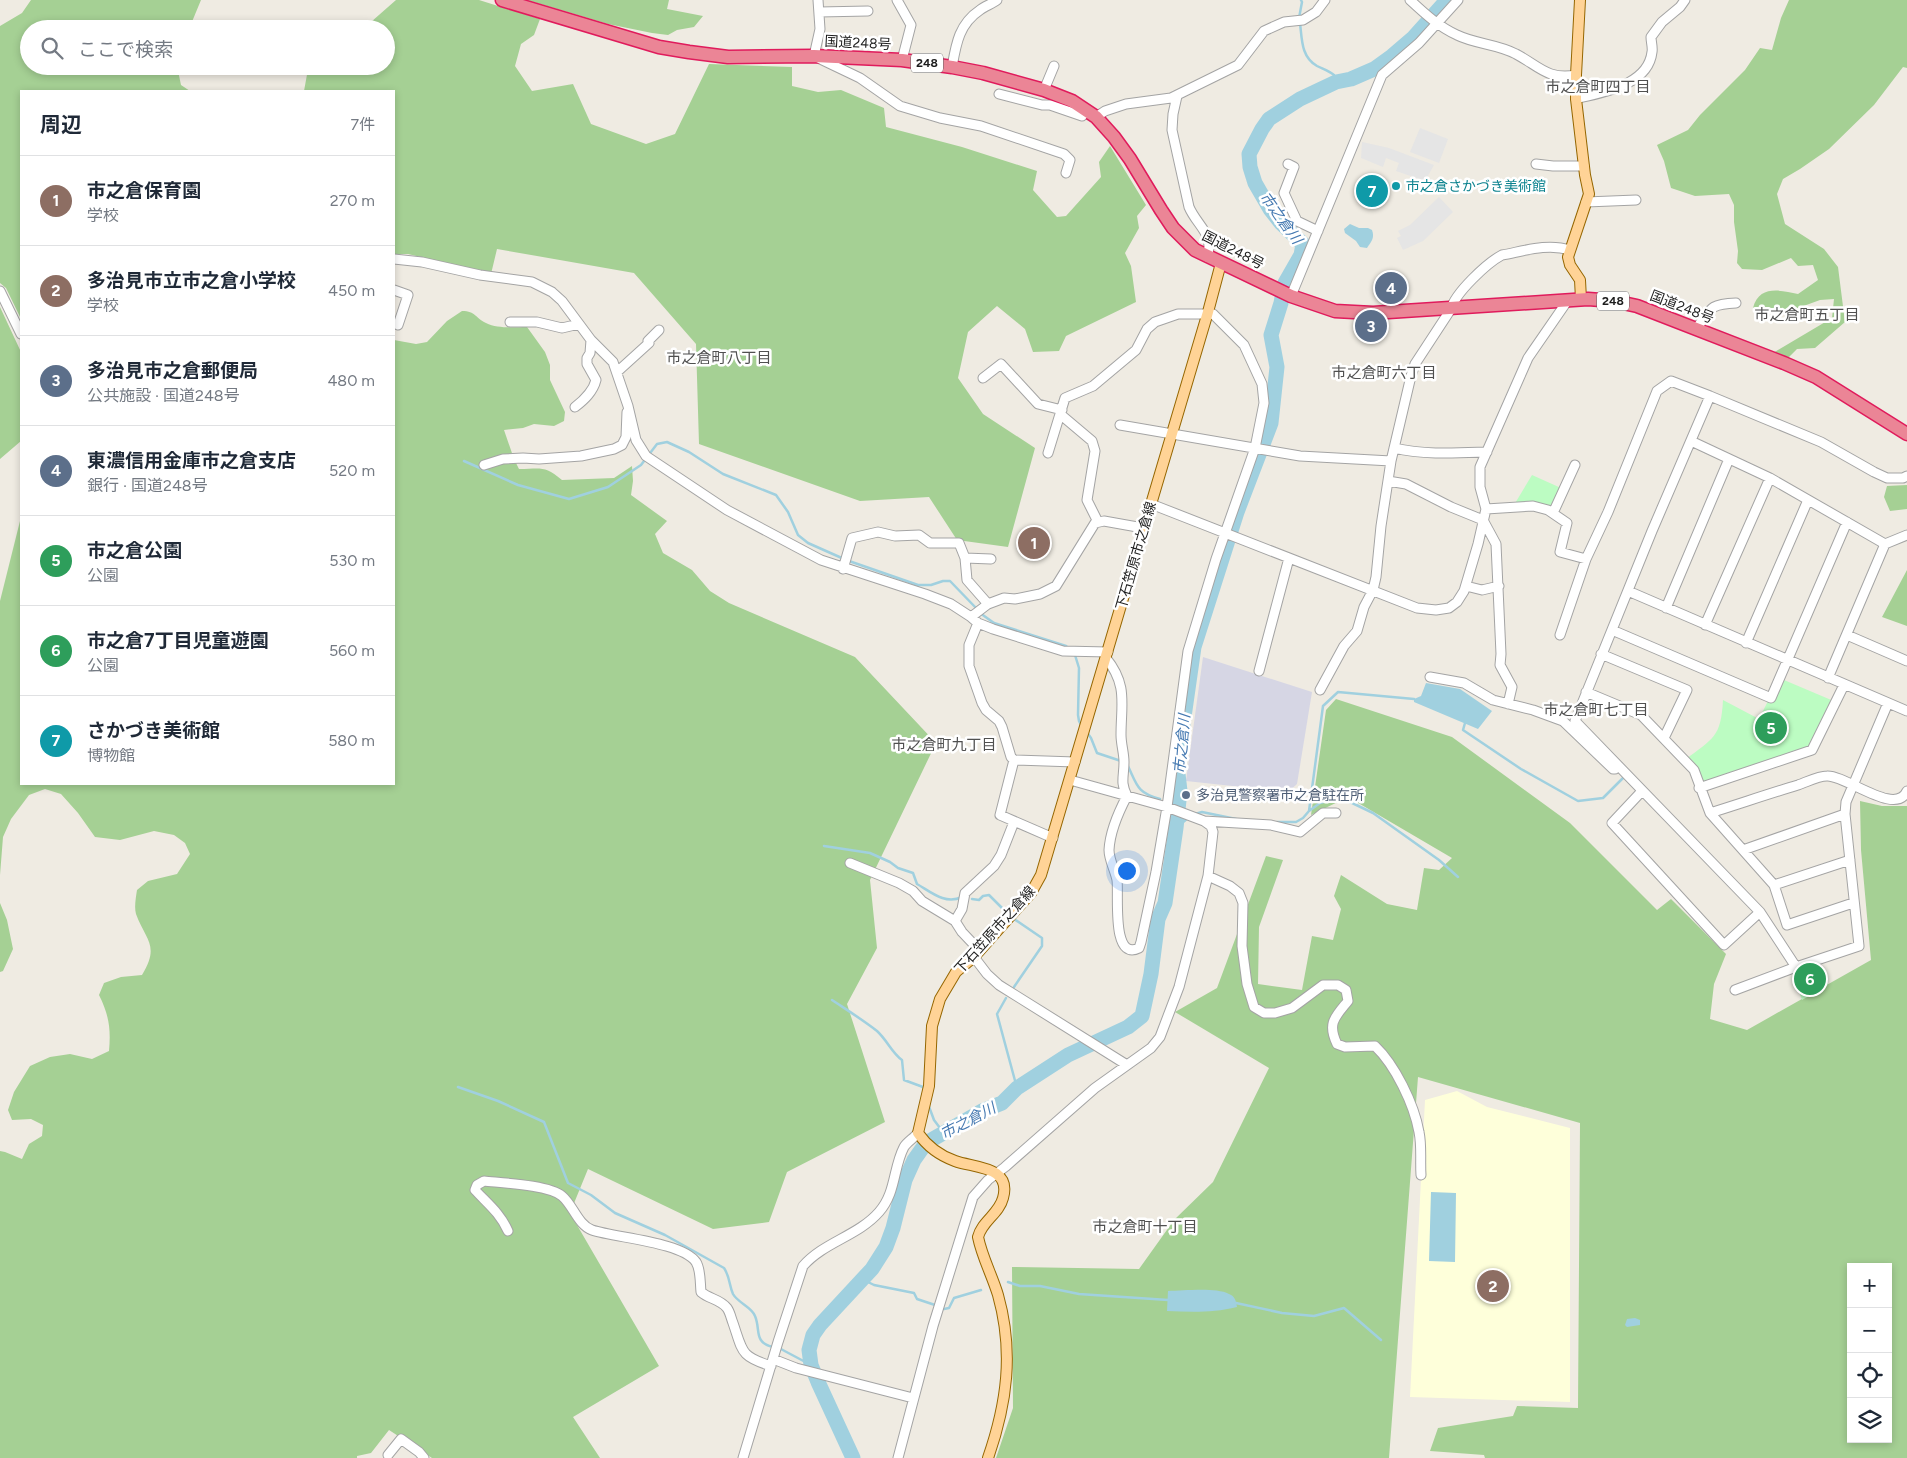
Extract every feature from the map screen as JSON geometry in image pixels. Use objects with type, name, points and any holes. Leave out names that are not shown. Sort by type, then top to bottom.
[{"type":"highway","name":"国道248号","points":[[502,0],[659,47],[689,52],[728,56],[814,56],[902,60],[983,73],[1044,90],[1072,101],[1092,114],[1114,137],[1173,228],[1195,250],[1291,296],[1335,311],[1373,313],[1574,300],[1614,301],[1637,306],[1697,328],[1816,377],[1907,434]]},
{"type":"main road","points":[[1574,300],[1580,280],[1570,265],[1568,257],[1589,194],[1576,99],[1582,2]]},
{"type":"main road","name":"下石笠原市之倉線","points":[[919,1136],[928,1091],[932,1026],[940,999],[947,984],[956,972],[977,954],[1036,885],[1053,838],[1221,263]]},
{"type":"main road","points":[[919,1136],[939,1154],[957,1162],[979,1165],[996,1173],[1002,1180],[1005,1190],[1003,1200],[997,1212],[979,1232],[978,1237],[998,1294],[1007,1350],[1007,1380],[1002,1411],[988,1458]]},
{"type":"street","points":[[818,0],[820,29],[814,56],[860,78],[900,106],[940,118],[981,126],[1064,154],[1070,160],[1066,173]]},
{"type":"street","points":[[897,0],[911,25],[902,60]]},
{"type":"street","points":[[952,67],[957,40],[964,25],[979,11],[997,0]]},
{"type":"street","points":[[999,94],[1042,105],[1050,105],[1082,116],[1126,104],[1177,96],[1238,65],[1264,31],[1284,22],[1298,20],[1316,12],[1326,0]]},
{"type":"street","points":[[1410,0],[1437,24],[1457,36],[1515,53],[1551,75],[1564,77],[1576,75]]},
{"type":"street","points":[[1291,296],[1382,75],[1437,24],[1458,0]]},
{"type":"street","points":[[1576,99],[1617,88],[1633,80],[1645,70],[1652,53],[1651,37],[1662,22],[1685,0]]},
{"type":"street","points":[[819,12],[868,11]]},
{"type":"street","points":[[1044,90],[1054,66]]},
{"type":"street","points":[[1177,96],[1172,130],[1189,207],[1208,239],[1210,248],[1207,257]]},
{"type":"street","points":[[1288,164],[1294,167],[1284,193],[1297,221],[1318,231]]},
{"type":"street","points":[[1536,164],[1584,166]]},
{"type":"street","points":[[1586,202],[1636,200]]},
{"type":"street","points":[[1320,690],[1344,646],[1357,631],[1364,607],[1373,590],[1391,461],[1415,364],[1451,309],[1453,301],[1480,272],[1502,255],[1547,247],[1559,247],[1570,250]]},
{"type":"street","points":[[395,260],[422,262],[480,275],[532,282],[552,292],[562,300],[591,340],[613,362],[628,406],[636,440],[646,456],[726,510],[813,556],[843,569],[951,604],[975,620],[1063,651],[1107,655],[1118,675],[1122,693],[1121,737],[1124,761],[1122,775],[1124,789],[1128,796]]},
{"type":"street","points":[[395,290],[408,295],[398,325]]},
{"type":"street","points":[[0,291],[20,332]]},
{"type":"street","points":[[1151,504],[1417,608],[1436,610],[1449,608],[1457,602],[1466,586],[1486,509],[1480,487],[1480,468],[1528,358],[1574,300]]},
{"type":"street","points":[[1697,328],[1713,306],[1736,303]]},
{"type":"street","points":[[1048,453],[1065,398],[1093,386],[1136,350],[1147,329],[1155,322],[1178,314],[1208,312],[1213,314],[1244,345],[1262,384],[1264,403],[1254,448],[1224,533],[1188,651],[1167,807],[1156,872],[1139,948],[1134,951],[1127,949],[1122,944],[1119,935],[1117,879],[1109,852],[1117,814],[1128,796]]},
{"type":"street","points":[[510,322],[537,322],[562,328],[579,324]]},
{"type":"street","points":[[617,372],[649,343],[648,341],[659,330]]},
{"type":"street","points":[[575,407],[582,402],[594,387],[596,380],[587,364],[591,340]]},
{"type":"street","points":[[984,378],[1001,364],[1038,404],[1061,412],[1092,441],[1095,451],[1087,500],[1098,522]]},
{"type":"street","points":[[1560,635],[1586,559],[1608,512],[1657,391],[1671,381],[1821,442],[1887,478],[1907,476]]},
{"type":"street","points":[[1710,396],[1575,720],[1760,912],[1796,967]]},
{"type":"street","points":[[484,465],[503,459],[539,460],[582,456],[614,449],[622,445],[626,437],[628,406]]},
{"type":"street","points":[[1120,425],[1300,456],[1391,461]]},
{"type":"street","points":[[1691,441],[1770,478],[1885,544]]},
{"type":"street","points":[[1394,448],[1407,451],[1487,452]]},
{"type":"street","points":[[1666,608],[1729,459]]},
{"type":"street","points":[[1553,513],[1575,465]]},
{"type":"street","points":[[1705,625],[1770,478]]},
{"type":"street","points":[[1388,481],[1406,484],[1451,507],[1483,520],[1496,544],[1499,586],[1500,665],[1512,687],[1508,704]]},
{"type":"street","points":[[1746,643],[1808,500]]},
{"type":"street","points":[[1486,509],[1533,506],[1548,510],[1568,523],[1560,552],[1586,559]]},
{"type":"street","points":[[1014,760],[1008,752],[999,721],[986,710],[982,703],[969,666],[970,645],[975,620],[988,604],[1004,598],[1015,599],[1040,594],[1056,586],[1095,523],[1104,521],[1143,528]]},
{"type":"street","points":[[1612,630],[1771,698],[1846,522]]},
{"type":"street","points":[[843,569],[852,538],[878,532],[895,536],[919,535],[930,543],[959,543],[965,558],[967,580],[988,604]]},
{"type":"street","points":[[1828,678],[1885,544],[1907,535]]},
{"type":"street","points":[[965,558],[991,559]]},
{"type":"street","points":[[1259,671],[1289,558]]},
{"type":"street","points":[[1466,586],[1482,590],[1499,586]]},
{"type":"street","points":[[1628,591],[1907,711]]},
{"type":"street","points":[[1847,635],[1907,660]]},
{"type":"street","points":[[1601,654],[1687,690],[1664,738]]},
{"type":"street","points":[[1430,677],[1464,683],[1493,700],[1563,721],[1613,769],[1621,769]]},
{"type":"street","points":[[1699,788],[1812,750],[1844,685]]},
{"type":"street","points":[[1586,692],[1641,715],[1694,770],[1699,788],[1710,813],[1774,885],[1787,925],[1853,903]]},
{"type":"street","points":[[1735,990],[1859,946],[1853,903],[1845,814],[1846,802],[1888,703]]},
{"type":"street","points":[[1014,760],[1075,762]]},
{"type":"street","points":[[1014,760],[1000,815],[1053,838]]},
{"type":"street","points":[[1710,813],[1828,775],[1853,783],[1884,799],[1898,800],[1907,791]]},
{"type":"street","points":[[898,1458],[913,1398],[973,1197],[996,1173],[1095,1088],[1151,1048],[1162,1032],[1178,986],[1208,876],[1213,832],[1211,826],[1167,807],[1070,780]]},
{"type":"street","points":[[1642,791],[1612,823],[1724,945],[1760,912]]},
{"type":"street","points":[[1199,820],[1271,826],[1300,832],[1324,813],[1336,813]]},
{"type":"street","points":[[1743,850],[1845,814]]},
{"type":"street","points":[[955,921],[962,909],[965,893],[994,866],[1001,855],[1014,822]]},
{"type":"street","points":[[1774,885],[1850,860]]},
{"type":"street","points":[[850,863],[899,883],[913,891],[922,901],[955,921],[999,985],[1127,1066]]},
{"type":"street","points":[[1208,876],[1230,886],[1239,893],[1243,903],[1242,946],[1254,1007],[1264,1013],[1275,1013],[1292,1008],[1324,985],[1338,985],[1346,990],[1348,1001],[1333,1020],[1331,1032],[1337,1044],[1345,1047],[1375,1046],[1395,1071],[1407,1094],[1419,1132],[1421,1175]]},
{"type":"street","points":[[742,1458],[803,1266],[811,1257],[862,1227],[880,1211],[892,1190],[895,1171],[905,1146],[919,1136]]},
{"type":"street","points":[[508,1231],[503,1219],[491,1204],[475,1190],[477,1185],[484,1181],[549,1189],[567,1200],[578,1218],[590,1229],[666,1246],[690,1257],[699,1267],[701,1292],[706,1297],[717,1299],[728,1309],[745,1355],[753,1360],[773,1359],[796,1368],[913,1398]]},
{"type":"street","points":[[388,1455],[401,1440],[419,1452],[424,1458]]},
{"type":"shaded area","points":[[1420,128],[1448,139],[1439,163],[1410,152]]},
{"type":"shaded area","points":[[1362,142],[1389,148],[1434,165],[1425,181],[1396,171],[1399,163],[1386,158],[1383,167],[1361,158]]},
{"type":"shaded area","points":[[1439,197],[1453,212],[1423,241],[1403,250],[1397,238],[1401,236],[1398,231],[1410,225]]},
{"type":"shaded area","points":[[1203,657],[1312,692],[1297,784],[1288,792],[1186,781]]},
{"type":"shaded area","points":[[1457,1091],[1487,1107],[1570,1128],[1570,1402],[1410,1397],[1425,1100]]},
{"type":"green space","points":[[31,0],[201,0],[193,20],[20,20],[20,75],[179,75],[181,85],[188,90],[20,90],[20,317],[6,288],[0,283],[0,26],[22,13]]},
{"type":"green space","points":[[396,0],[479,0],[540,19],[534,35],[521,44],[515,66],[532,91],[573,84],[591,124],[646,144],[675,134],[709,64],[792,67],[792,86],[818,92],[841,90],[884,108],[886,127],[962,147],[1037,171],[1033,190],[1057,217],[1066,216],[1101,177],[1099,162],[1110,146],[1146,205],[1137,216],[1139,228],[1125,253],[1131,266],[1136,302],[1066,336],[1059,351],[1033,352],[1025,329],[997,306],[968,332],[958,378],[983,414],[1035,448],[1008,547],[957,540],[929,497],[860,501],[699,444],[696,344],[634,273],[497,249],[491,274],[408,254],[395,254],[395,90],[304,90],[307,75],[395,75],[395,20],[373,20]]},
{"type":"green space","points":[[527,0],[669,0],[667,9],[703,16],[694,27],[677,30],[668,35],[608,24]]},
{"type":"green space","points":[[1789,0],[1907,0],[1907,68],[1903,67],[1874,105],[1829,149],[1783,179],[1777,194],[1785,224],[1824,249],[1838,267],[1845,322],[1815,348],[1797,349],[1787,359],[1773,353],[1832,318],[1834,299],[1820,300],[1779,315],[1753,308],[1756,301],[1765,292],[1784,291],[1798,294],[1818,280],[1813,265],[1798,266],[1791,258],[1762,270],[1742,269],[1737,263],[1738,251],[1734,205],[1729,194],[1695,196],[1671,188],[1664,161],[1657,145],[1688,130],[1700,115],[1745,70],[1760,48],[1772,50],[1781,18]]},
{"type":"green space","points":[[0,307],[20,350],[20,442],[0,459]]},
{"type":"green space","points":[[462,311],[470,312],[491,325],[527,327],[545,352],[550,365],[550,380],[565,412],[564,421],[554,426],[534,424],[523,428],[504,430],[519,469],[546,470],[562,480],[614,478],[632,466],[633,481],[631,495],[667,521],[655,534],[663,553],[692,570],[710,591],[729,603],[855,657],[936,743],[870,880],[877,948],[847,1004],[885,1122],[787,1172],[769,1222],[713,1229],[588,1169],[570,1213],[659,1366],[573,1417],[600,1458],[432,1458],[389,1430],[371,1453],[357,1456],[357,1458],[0,1458],[0,1151],[22,1159],[29,1144],[42,1136],[43,1125],[31,1119],[12,1120],[8,1110],[14,1092],[30,1066],[50,1057],[70,1054],[92,1059],[109,1051],[109,1022],[99,995],[104,983],[121,977],[142,975],[150,957],[150,943],[135,911],[137,890],[148,881],[177,874],[190,854],[185,843],[174,835],[154,831],[120,840],[95,837],[78,813],[61,794],[45,789],[29,795],[11,819],[3,837],[0,875],[0,601],[20,521],[20,785],[395,785],[395,340],[416,344],[427,342],[447,321]]},
{"type":"green space","points":[[1532,475],[1561,488],[1553,509],[1514,505]]},
{"type":"green space","points":[[1907,485],[1907,509],[1890,511],[1884,497],[1887,486]]},
{"type":"green space","points":[[1907,570],[1907,626],[1882,617]]},
{"type":"green space","points":[[1784,680],[1836,702],[1812,750],[1699,788],[1685,760],[1714,736],[1720,722],[1723,700],[1759,719],[1768,701],[1773,702]]},
{"type":"green space","points":[[1336,699],[1452,737],[1570,823],[1657,910],[1671,899],[1726,954],[1714,984],[1710,1019],[1747,1030],[1871,960],[1861,850],[1860,801],[1882,806],[1907,806],[1907,1458],[1485,1458],[1484,1455],[1430,1451],[1438,1428],[1513,1416],[1517,1406],[1578,1408],[1580,1123],[1418,1077],[1389,1458],[996,1458],[1013,1408],[1012,1267],[1139,1269],[1174,1220],[1213,1182],[1269,1068],[1175,1012],[1217,988],[1266,856],[1283,860],[1259,927],[1258,984],[1302,990],[1312,936],[1333,940],[1341,909],[1334,896],[1341,875],[1387,904],[1417,910],[1424,868],[1439,870],[1452,858],[1348,797],[1311,815],[1326,710]]},
{"type":"green space","points":[[0,903],[7,920],[13,949],[3,971],[0,972]]},
{"type":"green space","points":[[1821,966],[1828,985],[1802,1000],[1792,973]]},
{"type":"water","points":[[1350,224],[1372,230],[1373,238],[1367,248],[1360,247],[1356,241],[1345,233],[1344,229]]},
{"type":"water","points":[[1426,683],[1460,689],[1492,711],[1478,729],[1414,702],[1414,699],[1421,696]]},
{"type":"water","points":[[1431,1192],[1456,1193],[1455,1262],[1429,1261]]},
{"type":"water","points":[[1208,1290],[1223,1292],[1233,1296],[1237,1307],[1211,1311],[1167,1311],[1168,1291]]},
{"type":"water","points":[[1635,1318],[1640,1320],[1640,1325],[1627,1327],[1625,1325],[1627,1319]]},
{"type":"waterway","points":[[1299,18],[1301,0]]},
{"type":"waterway","name":"市之倉川","points":[[853,1458],[811,1365],[809,1350],[813,1335],[820,1325],[872,1269],[886,1247],[893,1228],[905,1180],[914,1160],[926,1143],[982,1111],[1002,1103],[1017,1088],[1068,1055],[1128,1027],[1142,1016],[1151,974],[1158,919],[1165,903],[1176,828],[1180,791],[1177,766],[1194,647],[1237,512],[1271,423],[1277,367],[1271,335],[1285,283],[1301,255],[1303,244],[1281,223],[1270,209],[1255,183],[1250,167],[1249,154],[1269,119],[1300,99],[1336,82],[1351,79],[1374,69],[1413,38],[1447,0]]},
{"type":"waterway","points":[[1300,23],[1303,47],[1308,58],[1317,66],[1334,75],[1336,82]]},
{"type":"waterway","points":[[464,461],[518,485],[569,499],[608,487],[641,465],[657,444],[667,442],[689,452],[723,474],[776,495],[788,512],[798,535],[808,543],[844,559]]},
{"type":"waterway","points":[[849,561],[918,585],[931,585],[950,581],[977,609]]},
{"type":"waterway","points":[[980,613],[994,623],[1066,646],[1069,649]]},
{"type":"waterway","points":[[1075,655],[1079,668],[1078,715],[1081,725]]},
{"type":"waterway","points":[[1309,811],[1323,706],[1338,692],[1414,699]]},
{"type":"waterway","points":[[1465,723],[1463,730],[1521,769],[1578,801],[1603,798],[1624,777]]},
{"type":"waterway","points":[[1086,731],[1097,753],[1121,761]]},
{"type":"waterway","points":[[1127,764],[1138,787],[1146,794],[1160,799]]},
{"type":"waterway","points":[[1277,822],[1296,822],[1320,803],[1348,801],[1373,813],[1439,860],[1458,877]]},
{"type":"waterway","points":[[1195,814],[1202,812],[1236,819]]},
{"type":"waterway","points":[[1176,828],[1188,818]]},
{"type":"waterway","points":[[824,846],[870,853],[890,862],[898,868],[913,873],[917,884],[933,894],[944,899],[962,897]]},
{"type":"waterway","points":[[972,899],[979,900],[983,896],[989,895],[1007,913]]},
{"type":"waterway","points":[[1014,919],[1042,938],[1042,946],[1014,987]]},
{"type":"waterway","points":[[1006,998],[997,1014],[1017,1088]]},
{"type":"waterway","points":[[832,1000],[877,1031],[902,1060],[904,1080],[923,1087],[924,1092]]},
{"type":"waterway","points":[[458,1087],[498,1101],[544,1122],[568,1183],[591,1195],[615,1213],[665,1235],[724,1268],[733,1294],[753,1313],[757,1321],[760,1339],[773,1347]]},
{"type":"waterway","points":[[928,1104],[934,1120],[943,1132]]},
{"type":"waterway","points":[[862,1279],[874,1285],[914,1293],[917,1299],[935,1305]]},
{"type":"waterway","points":[[1008,1282],[1020,1286],[1040,1286],[1079,1294],[1168,1300]]},
{"type":"waterway","points":[[944,1309],[949,1308],[954,1298],[981,1290]]},
{"type":"waterway","points":[[1236,1303],[1282,1313],[1314,1316],[1344,1308],[1381,1340]]},
{"type":"waterway","points":[[779,1348],[811,1365]]},
{"type":"place","name":"市之倉さかづき美術館","points":[[1396,186]]},
{"type":"place","name":"さかづき美術館","points":[[1372,191]]},
{"type":"place","name":"東濃信用金庫市之倉支店","points":[[1391,288]]},
{"type":"place","name":"多治見市之倉郵便局","points":[[1371,326]]},
{"type":"place","name":"市之倉保育園","points":[[1034,543]]},
{"type":"place","name":"市之倉公園","points":[[1771,728]]},
{"type":"place","name":"多治見警察署市之倉駐在所","points":[[1186,795]]},
{"type":"place","name":"市之倉7丁目児童遊園","points":[[1810,979]]},
{"type":"place","name":"多治見市立市之倉小学校","points":[[1493,1286]]},
{"type":"district","name":"市之倉町四丁目","points":[[1598,87]]},
{"type":"district","name":"市之倉町五丁目","points":[[1807,315]]},
{"type":"district","name":"市之倉町八丁目","points":[[719,358]]},
{"type":"district","name":"市之倉町六丁目","points":[[1384,373]]},
{"type":"district","name":"市之倉町七丁目","points":[[1596,710]]},
{"type":"district","name":"市之倉町九丁目","points":[[944,745]]},
{"type":"district","name":"市之倉町十丁目","points":[[1145,1227]]}]
